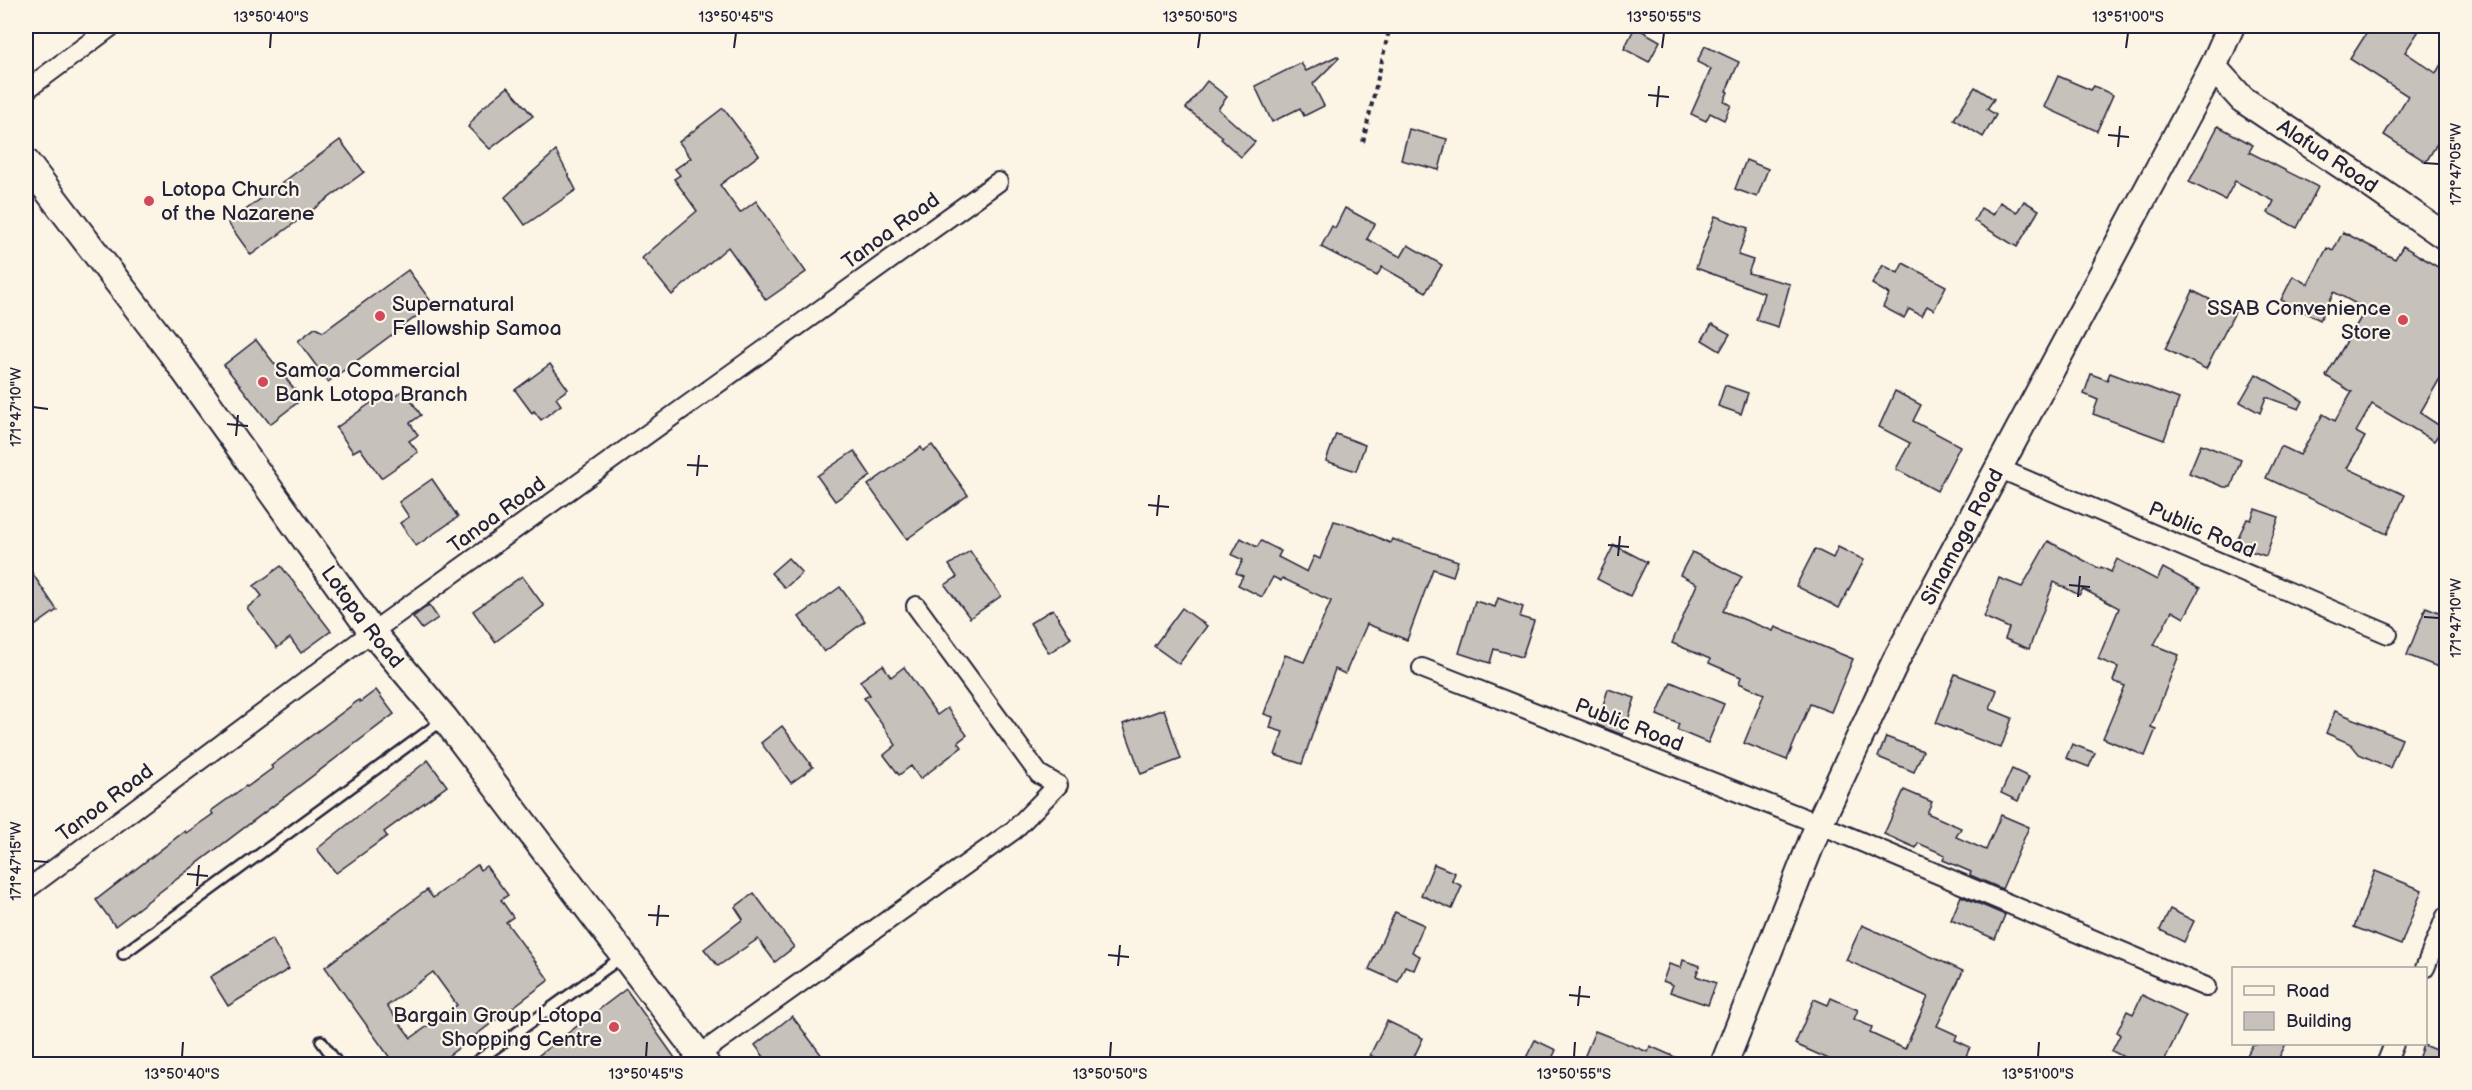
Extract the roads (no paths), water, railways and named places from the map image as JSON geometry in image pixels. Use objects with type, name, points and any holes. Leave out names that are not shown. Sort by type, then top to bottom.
[{"type":"street","points":[[26,90],[112,26]]},
{"type":"street","name":"Sinamoga Road","points":[[1724,1065],[1819,824],[1897,658],[2213,66],[2225,30]]},
{"type":"street","name":"Alafua Road","points":[[2213,66],[2242,99],[2446,237]]},
{"type":"street","name":"Lotopa Road","points":[[26,162],[171,352],[372,632],[445,718],[703,1060]]},
{"type":"street","name":"Tanoa Road","points":[[26,890],[372,632],[998,182]]},
{"type":"street","name":"Public Road","points":[[1998,468],[2388,634]]},
{"type":"street","points":[[703,1060],[1014,830],[1058,784],[1039,774],[916,606]]},
{"type":"street","name":"Public Road","points":[[1422,668],[1819,824],[2206,987]]},
{"type":"street","points":[[2426,967],[2446,916]]},
{"type":"street","points":[[2386,1065],[2394,1045]]},
{"type":"lane","points":[[123,954],[445,718]]},
{"type":"lane","points":[[473,1065],[624,956]]},
{"type":"lane","points":[[321,1041],[338,1065]]},
{"type":"place","name":"Lotopa Church of the Nazarene","points":[[149,201]]},
{"type":"place","name":"Supernatural Fellowship Samoa","points":[[380,316]]},
{"type":"place","name":"SSAB Convenience Store","points":[[2403,320]]},
{"type":"place","name":"Samoa Commercial Bank Lotopa Branch","points":[[263,382]]},
{"type":"place","name":"Bargain Group Lotopa Shopping Centre","points":[[614,1027]]}]
